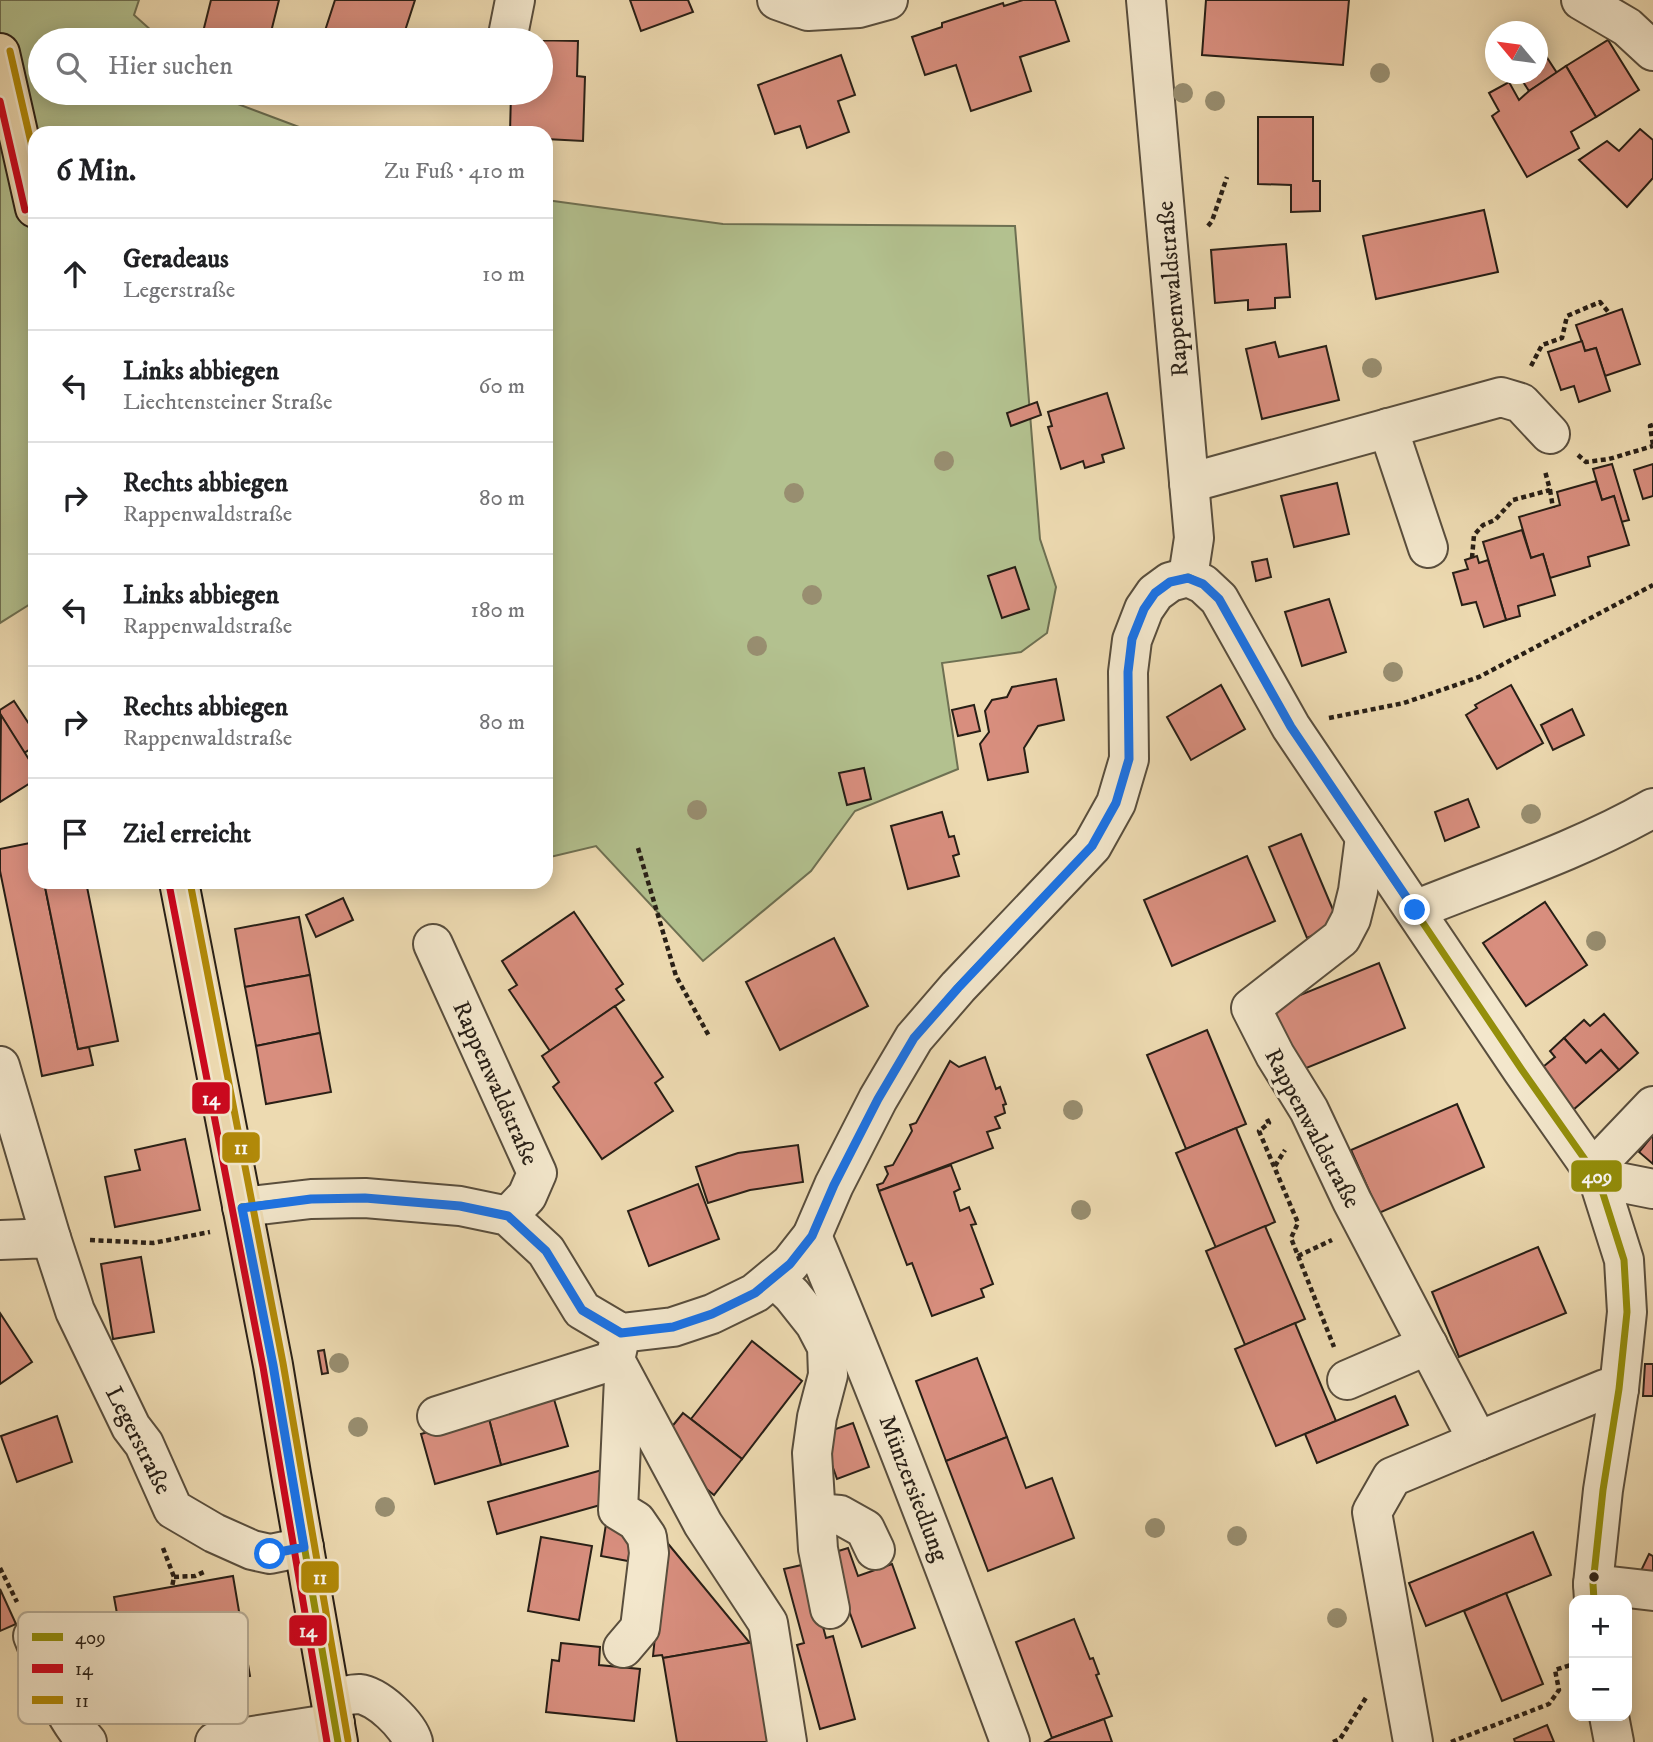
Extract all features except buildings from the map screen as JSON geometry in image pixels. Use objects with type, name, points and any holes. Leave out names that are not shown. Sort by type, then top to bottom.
[{"type":"main road","points":[[0,53],[28,177]]},
{"type":"main road","points":[[180,889],[228,1219],[273,1365],[335,1721]]},
{"type":"street","points":[[509,28],[515,0]]},
{"type":"street","points":[[777,0],[808,11],[859,8],[888,0]]},
{"type":"street","name":"Rappenwaldstraße","points":[[1146,0],[1194,538],[1188,578]]},
{"type":"street","points":[[1581,0],[1627,27],[1653,51]]},
{"type":"street","points":[[1189,483],[1501,397],[1521,403],[1553,437]]},
{"type":"street","points":[[1388,428],[1428,548]]},
{"type":"street","points":[[437,1416],[620,1357],[673,1327],[712,1314],[755,1293],[790,1264],[812,1236],[872,1110],[914,1038],[1092,846],[1116,803],[1129,759],[1128,672],[1132,639],[1144,609],[1155,593],[1170,582],[1188,578],[1203,584],[1219,599],[1291,727],[1521,1070],[1595,1174],[1624,1260],[1627,1312],[1619,1389],[1603,1490],[1594,1592],[1653,1591]]},
{"type":"street","points":[[1415,910],[1559,853],[1625,824],[1653,808]]},
{"type":"street","name":"Rappenwaldstraße","points":[[1365,836],[1358,891],[1351,919],[1341,938],[1251,1008],[1275,1055],[1309,1110],[1352,1201],[1478,1441]]},
{"type":"street","name":"Rappenwaldstraße","points":[[433,944],[537,1173],[527,1196],[508,1216]]},
{"type":"street","name":"Legerstraße","points":[[0,1066],[75,1311],[131,1427],[144,1444],[173,1509],[214,1533],[252,1550],[270,1554],[304,1547]]},
{"type":"street","points":[[1595,1174],[1653,1106]]},
{"type":"street","points":[[1595,1174],[1653,1189]]},
{"type":"street","points":[[228,1219],[311,1199],[365,1198],[460,1206],[508,1216],[546,1251],[582,1310],[620,1357],[703,1524],[768,1623],[787,1742]]},
{"type":"street","name":"Münzersiedlung","points":[[812,1236],[862,1353],[1010,1742]]},
{"type":"street","points":[[0,1240],[51,1238]]},
{"type":"street","points":[[774,1278],[792,1295],[815,1324],[827,1347],[828,1375],[817,1417],[812,1453],[818,1549],[830,1609]]},
{"type":"street","points":[[1347,1380],[1428,1345]]},
{"type":"street","points":[[620,1357],[618,1510],[636,1521],[647,1537],[649,1553],[640,1628],[623,1648]]},
{"type":"street","points":[[1413,1742],[1372,1512],[1392,1477],[1605,1389],[1619,1389]]},
{"type":"street","points":[[816,1513],[840,1515],[865,1529],[875,1550]]},
{"type":"street","points":[[215,1742],[335,1721],[361,1694],[385,1706],[411,1735],[413,1742]]},
{"type":"street","points":[[1610,1721],[1614,1742]]},
{"type":"street","points":[[72,1724],[86,1742]]},
{"type":"path","points":[[1208,226],[1227,177]]},
{"type":"path","points":[[1565,346],[1562,338],[1567,316],[1600,302],[1610,314]]},
{"type":"path","points":[[1512,400],[1542,345],[1562,338]]},
{"type":"path","points":[[1552,508],[1542,460],[1553,437],[1586,462],[1609,459],[1653,445],[1650,426],[1653,425]]},
{"type":"path","points":[[1472,558],[1474,535],[1483,525],[1495,520],[1513,500],[1550,490]]},
{"type":"path","points":[[1327,719],[1404,703],[1479,677],[1653,585]]},
{"type":"path","points":[[638,848],[676,976],[709,1036]]},
{"type":"path","points":[[1264,1112],[1269,1122],[1259,1131],[1298,1223],[1291,1238],[1347,1380]]},
{"type":"path","points":[[51,1238],[153,1243],[228,1219]]},
{"type":"path","points":[[1451,1742],[1549,1704],[1559,1689],[1555,1670],[1569,1666]]},
{"type":"green space","points":[[0,0],[139,0],[134,15],[149,28],[28,28],[28,105],[240,105],[296,126],[28,126],[28,605],[0,623]]},
{"type":"green space","points":[[553,201],[723,224],[1015,226],[1040,539],[1056,587],[1047,633],[1021,652],[942,663],[958,769],[855,811],[811,871],[703,961],[596,846],[553,856]]},
{"type":"transit line","name":"11","points":[[10,51],[28,129]]},
{"type":"transit line","name":"14","points":[[0,101],[25,210]]},
{"type":"transit line","name":"409","points":[[242,1207],[311,1199],[365,1198],[460,1206],[508,1216],[546,1251],[582,1310],[621,1333],[673,1327],[712,1314],[755,1293],[790,1264],[812,1236],[834,1185],[878,1099],[914,1038],[958,987],[1092,846],[1116,803],[1129,759],[1128,672],[1132,640],[1144,609],[1155,593],[1170,582],[1188,577],[1203,584],[1219,599],[1291,727],[1598,1178],[1624,1260],[1627,1312],[1619,1389],[1603,1490],[1594,1595]]},
{"type":"transit line","name":"14","points":[[170,889],[263,1367],[327,1742]]},
{"type":"transit line","name":"11","points":[[191,889],[283,1363],[348,1740]]},
{"type":"transit line","name":"409","points":[[242,1207],[273,1365],[338,1742]]},
{"type":"route","points":[[270,1554],[304,1547],[273,1365],[242,1208],[311,1199],[365,1198],[460,1206],[508,1216],[546,1251],[582,1310],[621,1333],[673,1327],[712,1314],[755,1293],[790,1264],[812,1236],[834,1185],[878,1099],[914,1038],[1092,846],[1116,803],[1129,759],[1128,672],[1132,639],[1144,609],[1155,593],[1170,582],[1188,578],[1203,584],[1219,599],[1291,727],[1415,910]]}]
